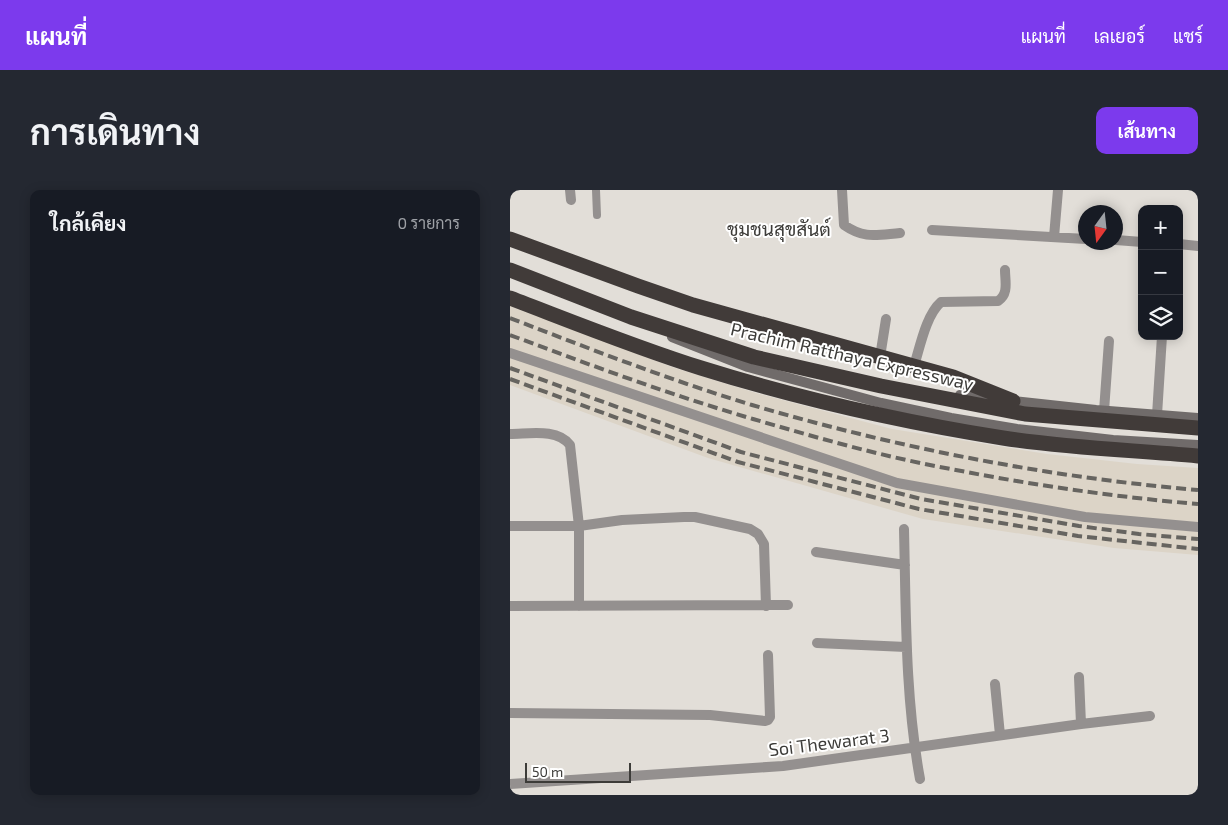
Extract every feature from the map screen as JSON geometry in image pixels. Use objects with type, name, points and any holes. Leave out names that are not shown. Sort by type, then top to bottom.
[{"type":"highway","points":[[510,239],[693,305],[953,377],[1013,401]]},
{"type":"highway","name":"Prachim Ratthaya Expressway","points":[[510,270],[631,317],[754,357],[862,382],[1025,414],[1198,428]]},
{"type":"highway","points":[[510,298],[701,368],[778,390],[880,414],[1012,439],[1198,456]]},
{"type":"main road","points":[[510,275],[748,367],[881,403],[951,418],[1017,429],[1113,440],[1198,446]]},
{"type":"main road","points":[[748,367],[1013,401],[1104,411],[1198,418]]},
{"type":"street","points":[[842,190],[844,225],[856,233],[871,235],[900,233]]},
{"type":"street","points":[[1054,237],[1058,190]]},
{"type":"street","points":[[932,230],[1078,238]]},
{"type":"street","points":[[1123,241],[1138,242]]},
{"type":"street","points":[[1183,244],[1198,246]]},
{"type":"street","points":[[914,366],[934,308],[941,302],[998,302],[1004,298],[1006,291],[1005,270]]},
{"type":"street","points":[[880,357],[886,319]]},
{"type":"street","points":[[1157,415],[1162,340]]},
{"type":"street","points":[[1104,411],[1110,342]]},
{"type":"street","points":[[510,353],[897,483],[1085,516],[1198,527]]},
{"type":"street","points":[[510,434],[558,435],[570,445],[579,526],[579,606]]},
{"type":"street","points":[[510,526],[579,526],[622,520],[695,517],[750,530],[758,534],[764,544],[766,606]]},
{"type":"street","points":[[904,529],[906,647],[914,748],[920,779]]},
{"type":"street","points":[[816,552],[905,565]]},
{"type":"street","points":[[510,606],[788,605]]},
{"type":"street","points":[[817,644],[906,647]]},
{"type":"street","points":[[510,713],[701,715],[764,721],[770,717],[768,655]]},
{"type":"street","points":[[1079,677],[1081,724]]},
{"type":"street","points":[[994,684],[1000,735]]},
{"type":"street","name":"Soi Thewarat 3","points":[[510,784],[783,766],[1150,716]]},
{"type":"lane","points":[[596,190],[597,215]]},
{"type":"shaded area","points":[[510,305],[672,367],[756,393],[892,429],[1047,454],[1137,464],[1198,468],[1198,555],[1114,548],[923,519],[708,458],[510,385]]},
{"type":"railway","points":[[510,318],[630,364],[721,395],[862,435],[1029,469],[1198,490]]},
{"type":"railway","points":[[510,335],[722,410],[876,453],[981,475],[1043,485],[1136,498],[1198,504]]},
{"type":"railway","points":[[510,368],[741,452],[921,499],[1079,526],[1198,539]]},
{"type":"railway","points":[[510,379],[738,462],[919,509],[1078,536],[1198,549]]},
{"type":"district","name":"ชุมชนสุขสันต์","points":[[779,229]]}]
